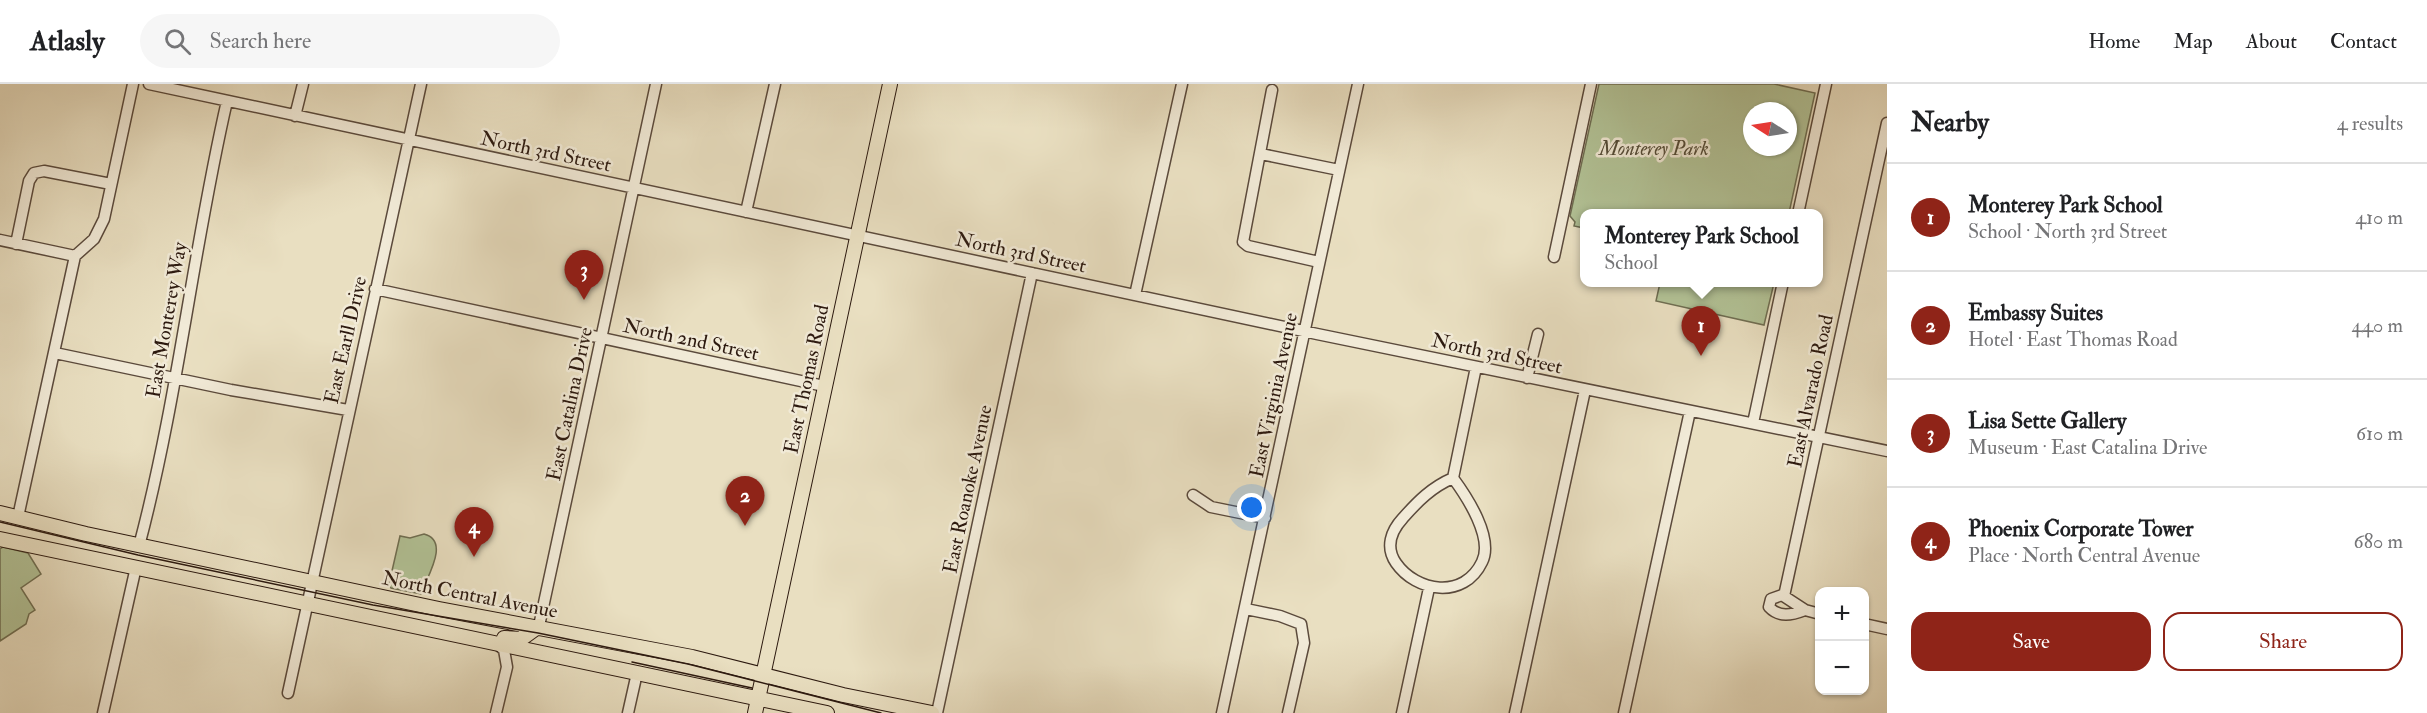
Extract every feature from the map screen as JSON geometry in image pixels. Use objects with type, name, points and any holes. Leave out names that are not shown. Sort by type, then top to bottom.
[{"type":"main road","name":"East Thomas Road","points":[[754,713],[890,84]]},
{"type":"main road","name":"North Central Avenue","points":[[0,513],[139,546],[439,609],[539,626],[762,678],[932,713]]},
{"type":"main road","points":[[0,539],[827,713]]},
{"type":"main road","points":[[467,638],[480,634],[518,640],[539,626]]},
{"type":"street","points":[[18,517],[75,256],[100,231],[133,84]]},
{"type":"street","name":"North 3rd Street","points":[[149,84],[183,88],[226,101],[409,141],[1584,390],[1887,451]]},
{"type":"street","points":[[295,116],[303,84]]},
{"type":"street","name":"East Earll Drive","points":[[288,693],[421,84]]},
{"type":"street","name":"East Catalina Drive","points":[[539,626],[656,84]]},
{"type":"street","points":[[746,212],[775,84]]},
{"type":"street","points":[[1135,295],[1182,84]]},
{"type":"street","name":"East Virginia Avenue","points":[[1222,713],[1358,84]]},
{"type":"street","points":[[1554,257],[1591,84]]},
{"type":"street","points":[[1799,209],[1826,84]]},
{"type":"street","points":[[1272,90],[1243,242],[1248,246],[1320,262]]},
{"type":"street","name":"East Monterey Way","points":[[139,546],[176,379],[208,182],[226,101]]},
{"type":"street","name":"East Alvarado Road","points":[[1805,610],[1788,615],[1776,614],[1769,607],[1771,598],[1777,595],[1784,596],[1887,123]]},
{"type":"street","points":[[1261,154],[1340,170]]},
{"type":"street","points":[[16,244],[29,181],[34,172],[44,171],[111,184]]},
{"type":"street","points":[[0,240],[75,256]]},
{"type":"street","name":"East Roanoke Avenue","points":[[938,713],[1032,273]]},
{"type":"street","points":[[1753,423],[1782,287]]},
{"type":"street","name":"North 2nd Street","points":[[375,289],[824,386]]},
{"type":"street","points":[[1527,378],[1538,334]]},
{"type":"street","points":[[55,353],[176,379],[348,410]]},
{"type":"street","points":[[1453,478],[1432,487],[1395,527],[1389,541],[1392,557],[1402,572],[1415,582],[1429,588],[1443,589],[1458,585],[1467,580],[1483,561],[1484,542],[1477,518],[1453,478],[1476,367]]},
{"type":"street","points":[[1515,713],[1584,390]]},
{"type":"street","points":[[1624,713],[1690,411]]},
{"type":"street","points":[[1193,495],[1211,507],[1265,518]]},
{"type":"street","points":[[103,713],[136,567]]},
{"type":"street","points":[[1402,713],[1429,588]]},
{"type":"street","points":[[1784,596],[1805,610],[1815,613]]},
{"type":"street","points":[[1246,609],[1280,616],[1301,624],[1304,643],[1288,713]]},
{"type":"street","points":[[1869,625],[1887,629]]},
{"type":"street","points":[[494,642],[504,650],[507,668],[496,713]]},
{"type":"street","points":[[507,668],[526,649]]},
{"type":"street","points":[[628,713],[637,673]]},
{"type":"green space","name":"Monterey Park","points":[[1599,84],[1774,84],[1815,93],[1790,209],[1580,209],[1580,227],[1574,226],[1575,222],[1570,216]]},
{"type":"green space","points":[[1659,287],[1773,287],[1764,325],[1656,301]]},
{"type":"green space","points":[[424,534],[432,538],[436,544],[436,552],[421,594],[391,588],[389,584],[400,536],[410,538]]},
{"type":"green space","points":[[3,547],[28,553],[41,574],[21,588],[35,610],[29,614],[26,624],[0,641],[0,549]]},
{"type":"tram line","points":[[0,522],[138,555],[373,605],[538,633],[688,664],[881,713]]},
{"type":"tram line","points":[[632,662],[752,688]]},
{"type":"place","name":"Lisa Sette Gallery","points":[[584,300]]},
{"type":"place","name":"Monterey Park School","points":[[1701,356]]},
{"type":"place","name":"Embassy Suites","points":[[745,526]]},
{"type":"place","name":"Phoenix Corporate Tower","points":[[474,557]]}]
